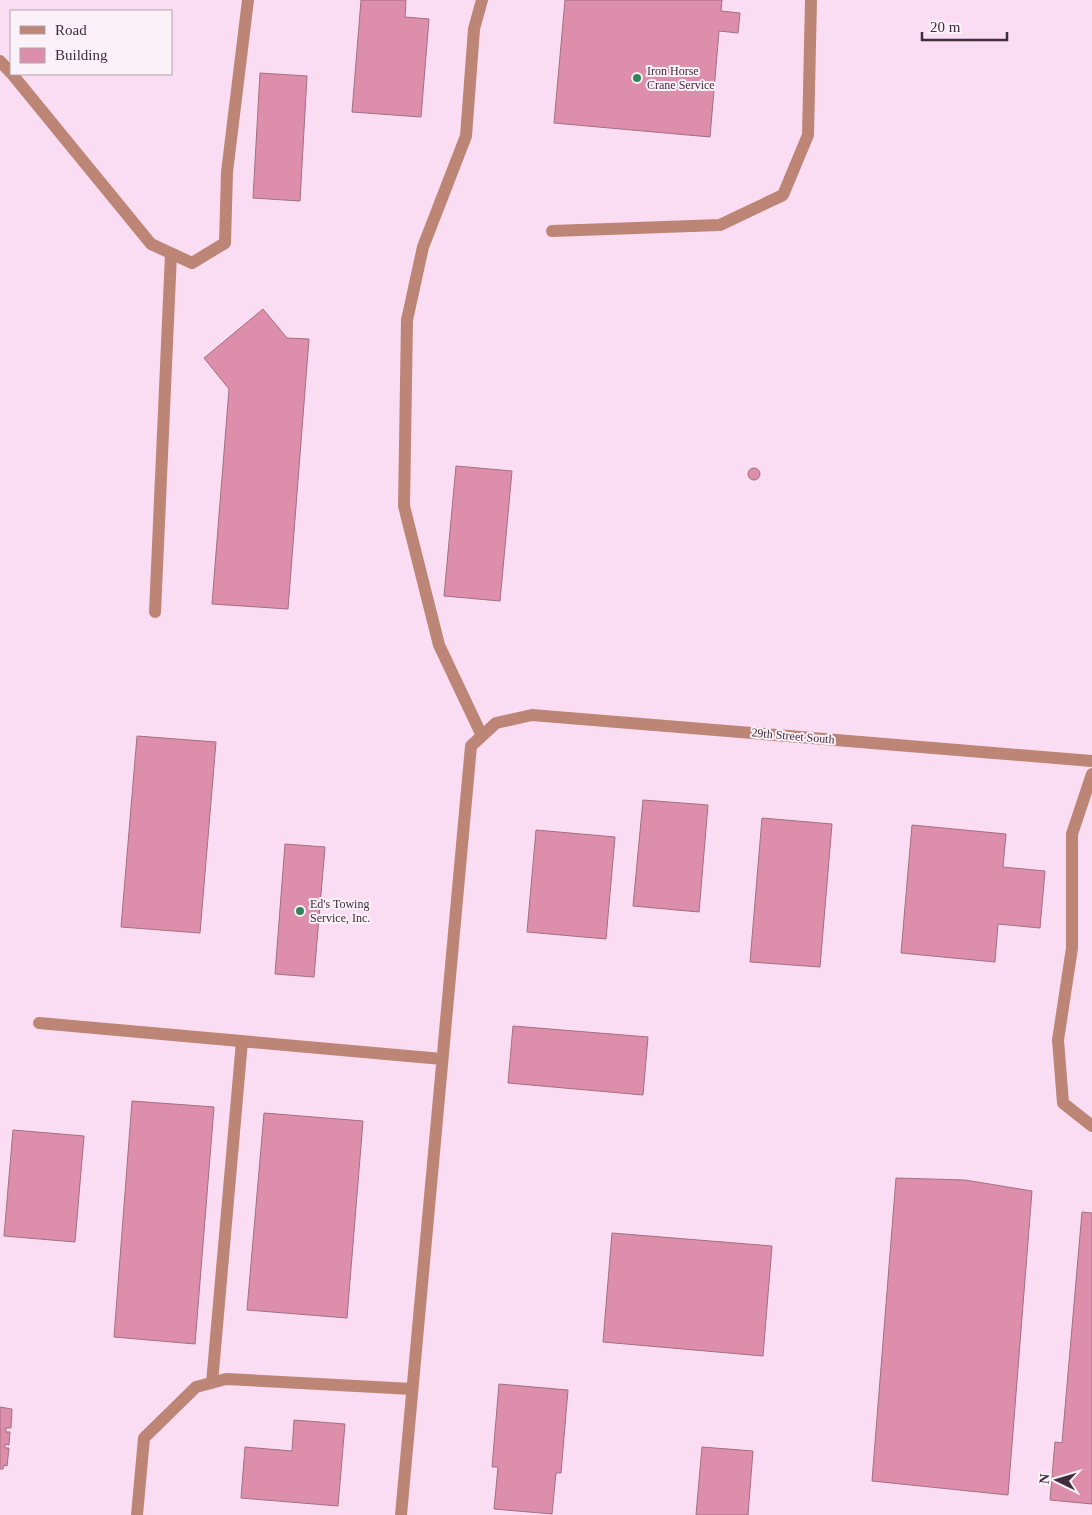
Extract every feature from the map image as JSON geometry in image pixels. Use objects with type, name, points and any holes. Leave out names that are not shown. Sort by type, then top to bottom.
[{"type":"street","points":[[12,75],[151,244],[192,263],[225,243],[227,172],[248,0]]},
{"type":"street","points":[[401,1515],[471,746],[482,736],[439,645],[404,506],[408,320],[423,248],[466,136],[474,29],[482,0]]},
{"type":"street","points":[[552,231],[720,225],[783,195],[808,135],[811,0]]},
{"type":"street","points":[[0,61],[10,73]]},
{"type":"street","points":[[155,612],[171,254]]},
{"type":"street","name":"29th Street South","points":[[482,736],[496,723],[532,715],[1092,761]]},
{"type":"street","points":[[1092,774],[1072,834],[1072,948],[1058,1040],[1063,1103],[1092,1126]]},
{"type":"street","points":[[39,1023],[442,1058]]},
{"type":"street","points":[[212,1383],[242,1041]]},
{"type":"street","points":[[137,1515],[144,1438],[196,1387],[226,1379],[412,1389]]},
{"type":"building","points":[[361,0],[406,0],[405,17],[429,19],[421,117],[352,112]]},
{"type":"building","name":"Iron Horse Crane Service","points":[[565,0],[722,0],[721,11],[740,13],[738,33],[719,31],[710,137],[554,123]]},
{"type":"building","points":[[260,73],[307,76],[300,201],[253,198]]},
{"type":"building","points":[[263,309],[287,338],[309,339],[288,609],[212,604],[229,389],[204,358]]},
{"type":"building","points":[[456,466],[512,471],[500,601],[444,596]]},
{"type":"building","points":[[754,468],[760,474],[754,480],[748,474]]},
{"type":"building","points":[[137,736],[216,742],[200,933],[121,927]]},
{"type":"building","points":[[643,800],[708,805],[699,912],[633,906]]},
{"type":"building","points":[[762,818],[832,824],[820,967],[750,962]]},
{"type":"building","points":[[912,825],[1006,834],[1003,867],[1045,871],[1040,928],[998,924],[995,962],[901,953]]},
{"type":"building","points":[[536,830],[615,837],[606,939],[527,932]]},
{"type":"building","name":"Ed's Towing Service, Inc.","points":[[285,844],[325,847],[314,977],[275,974]]},
{"type":"building","points":[[513,1026],[648,1037],[643,1095],[508,1083]]},
{"type":"building","points":[[132,1101],[214,1107],[195,1344],[114,1337]]},
{"type":"building","points":[[264,1113],[363,1121],[347,1318],[247,1310]]},
{"type":"building","points":[[13,1130],[84,1136],[75,1242],[4,1236]]},
{"type":"building","points":[[896,1178],[965,1180],[1032,1191],[1008,1495],[872,1481]]},
{"type":"building","points":[[1082,1212],[1092,1213],[1092,1504],[1050,1500],[1055,1442],[1062,1443]]},
{"type":"building","points":[[612,1233],[772,1246],[763,1356],[603,1342]]},
{"type":"building","points":[[499,1384],[568,1390],[561,1473],[556,1473],[552,1514],[494,1509],[498,1467],[492,1467]]},
{"type":"building","points":[[0,1407],[12,1409],[11,1428],[6,1428],[6,1432],[10,1432],[9,1445],[5,1444],[5,1448],[9,1448],[7,1466],[4,1465],[3,1469],[0,1469]]},
{"type":"building","points":[[294,1420],[345,1424],[338,1506],[241,1498],[245,1447],[292,1451]]},
{"type":"building","points":[[702,1447],[753,1451],[748,1515],[696,1515]]},
{"type":"place","name":"Iron Horse Crane Service","points":[[637,78]]},
{"type":"place","name":"Ed's Towing Service, Inc.","points":[[300,911]]}]
